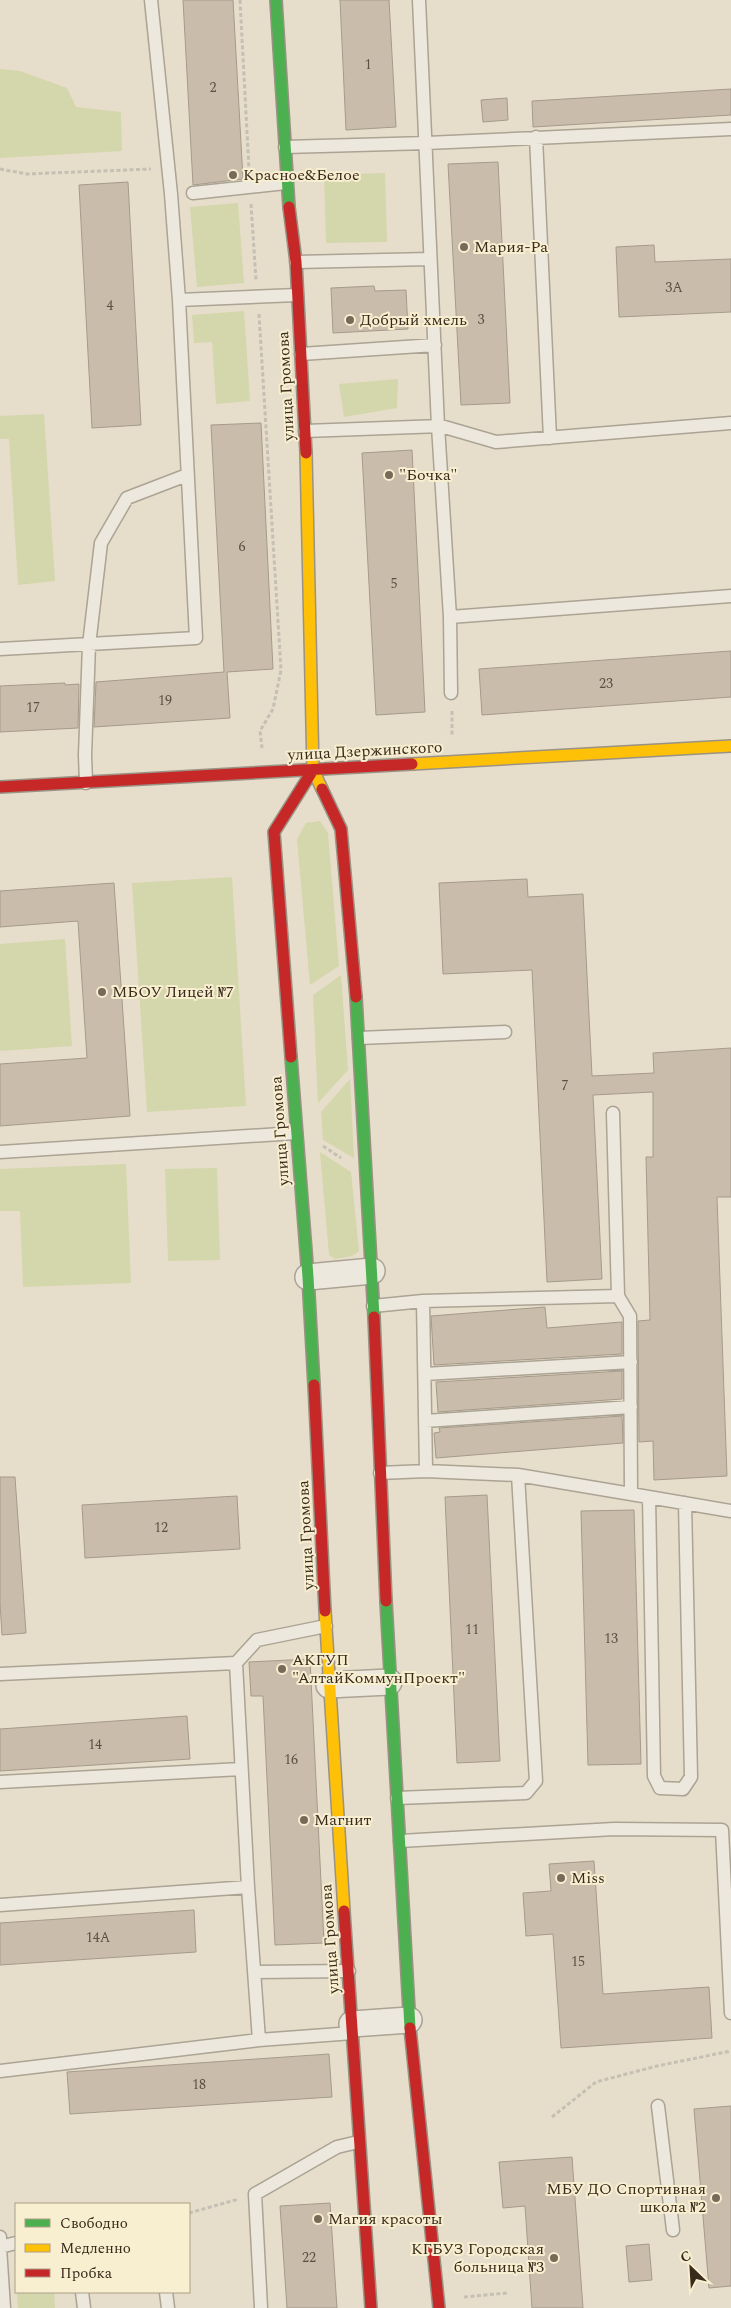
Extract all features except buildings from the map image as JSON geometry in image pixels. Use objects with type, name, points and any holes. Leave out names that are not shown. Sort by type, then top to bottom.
[{"type":"street","name":"улица Громова","points":[[276,0],[286,183],[296,262],[305,431],[312,770],[341,829],[359,1038],[372,1272],[389,1682],[400,1841],[409,2020],[439,2308]]},
{"type":"street","name":"улица Дзержинского","points":[[0,787],[731,746]]},
{"type":"street","name":"улица Громова","points":[[312,770],[274,832],[308,1278],[329,1685],[349,1971],[358,2142],[371,2308]]},
{"type":"street","points":[[308,1278],[372,1272]]},
{"type":"street","points":[[329,1685],[389,1682]]},
{"type":"street","points":[[352,2028],[409,2020]]},
{"type":"lane","points":[[0,649],[196,638],[179,300],[169,168],[151,0]]},
{"type":"lane","points":[[419,0],[427,143],[430,260],[438,426],[450,617],[451,693]]},
{"type":"lane","points":[[285,147],[427,143],[731,129]]},
{"type":"lane","points":[[536,137],[550,438]]},
{"type":"lane","points":[[193,193],[286,183]]},
{"type":"lane","points":[[296,262],[430,260]]},
{"type":"lane","points":[[179,300],[297,295]]},
{"type":"lane","points":[[301,354],[435,345]]},
{"type":"lane","points":[[305,431],[438,426],[496,442],[731,422]]},
{"type":"lane","points":[[86,783],[85,755],[89,645],[101,543],[127,498],[187,475]]},
{"type":"lane","points":[[450,617],[731,596]]},
{"type":"lane","points":[[359,1038],[505,1032]]},
{"type":"lane","points":[[613,1113],[618,1296],[630,1316],[631,1494]]},
{"type":"lane","points":[[0,1152],[296,1131]]},
{"type":"lane","points":[[373,1306],[423,1301],[618,1296]]},
{"type":"lane","points":[[423,1301],[426,1471]]},
{"type":"lane","points":[[425,1374],[630,1362]]},
{"type":"lane","points":[[425,1421],[631,1407]]},
{"type":"lane","points":[[380,1473],[426,1471],[518,1475],[731,1511]]},
{"type":"lane","points":[[397,1798],[526,1793],[536,1781],[518,1475]]},
{"type":"lane","points":[[649,1497],[654,1776],[660,1788],[683,1789],[691,1777],[684,1503]]},
{"type":"lane","points":[[0,1674],[236,1663],[257,1640],[326,1626]]},
{"type":"lane","points":[[236,1663],[248,1887],[256,1972],[259,2040]]},
{"type":"lane","points":[[0,1782],[241,1769]]},
{"type":"lane","points":[[400,1841],[614,1829],[726,1830],[731,2012]]},
{"type":"lane","points":[[0,1905],[248,1887]]},
{"type":"lane","points":[[256,1972],[349,1971]]},
{"type":"lane","points":[[0,2071],[352,2028]]},
{"type":"lane","points":[[658,2106],[673,2230]]},
{"type":"lane","points":[[261,2308],[255,2194],[337,2147],[358,2142]]},
{"type":"lane","points":[[0,2238],[4,2308]]},
{"type":"lane","points":[[0,2246],[15,2243]]},
{"type":"lane","points":[[82,2293],[84,2308]]},
{"type":"lane","points":[[166,2293],[168,2308]]},
{"type":"path","points":[[240,0],[281,670],[272,710],[260,731],[264,773]]},
{"type":"path","points":[[0,169],[27,174],[169,168]]},
{"type":"path","points":[[451,693],[452,738]]},
{"type":"path","points":[[296,1131],[367,1174]]},
{"type":"path","points":[[552,2117],[596,2082],[657,2066],[731,2052]]},
{"type":"path","points":[[190,2213],[255,2194]]},
{"type":"path","points":[[462,2298],[507,2293]]},
{"type":"green space","points":[[0,69],[20,71],[67,88],[76,107],[121,112],[122,151],[0,158]]},
{"type":"green space","points":[[385,173],[387,242],[326,243],[324,175]]},
{"type":"green space","points":[[238,203],[244,283],[197,287],[190,207]]},
{"type":"green space","points":[[244,311],[250,401],[216,404],[212,342],[194,343],[192,315]]},
{"type":"green space","points":[[398,379],[397,408],[344,417],[339,384]]},
{"type":"green space","points":[[44,414],[55,581],[18,585],[9,439],[0,439],[0,416]]},
{"type":"green space","points":[[320,821],[328,833],[339,966],[310,985],[297,839],[306,823]]},
{"type":"green space","points":[[232,877],[246,1106],[147,1112],[132,883]]},
{"type":"green space","points":[[65,939],[72,1046],[0,1051],[0,944]]},
{"type":"green space","points":[[341,975],[348,1070],[318,1103],[313,995]]},
{"type":"green space","points":[[350,1079],[354,1158],[323,1140],[321,1112]]},
{"type":"green space","points":[[320,1152],[351,1172],[359,1251],[352,1256],[335,1259],[329,1255]]},
{"type":"green space","points":[[126,1164],[131,1283],[23,1287],[20,1211],[0,1211],[0,1169]]},
{"type":"green space","points":[[217,1168],[220,1260],[168,1261],[165,1169]]},
{"type":"green space","points":[[17,2293],[54,2293],[55,2308],[18,2308]]},
{"type":"traffic: fast","points":[[276,0],[289,207]]},
{"type":"traffic: fast","points":[[356,997],[374,1317]]},
{"type":"traffic: fast","points":[[291,1057],[308,1277],[314,1385]]},
{"type":"traffic: fast","points":[[386,1601],[410,2028]]},
{"type":"traffic: slow","points":[[306,453],[313,770],[322,789]]},
{"type":"traffic: slow","points":[[412,764],[731,746]]},
{"type":"traffic: slow","points":[[325,1611],[344,1911]]},
{"type":"traffic: jam","points":[[289,207],[296,262],[306,453]]},
{"type":"traffic: jam","points":[[0,787],[412,764]]},
{"type":"traffic: jam","points":[[291,1057],[274,832],[313,770]]},
{"type":"traffic: jam","points":[[322,789],[341,829],[356,997]]},
{"type":"traffic: jam","points":[[374,1317],[386,1601]]},
{"type":"traffic: jam","points":[[314,1385],[325,1611]]},
{"type":"traffic: jam","points":[[344,1911],[371,2308]]},
{"type":"traffic: jam","points":[[410,2028],[439,2308]]},
{"type":"place","name":"Красное&Белое","points":[[233,175]]},
{"type":"place","name":"Мария-Ра","points":[[464,247]]},
{"type":"place","name":"Добрый хмель","points":[[350,320]]},
{"type":"place","name":"\"Бочка\"","points":[[389,475]]},
{"type":"place","name":"МБОУ Лицей №7","points":[[102,992]]},
{"type":"place","name":"АКГУП \"АлтайКоммунПроект\"","points":[[282,1669]]},
{"type":"place","name":"Магнит","points":[[304,1820]]},
{"type":"place","name":"Miss","points":[[561,1878]]},
{"type":"place","name":"МБУ ДО Спортивная школа №2","points":[[716,2198]]},
{"type":"place","name":"Магия красоты","points":[[318,2219]]},
{"type":"place","name":"КГБУЗ Городская больница №3","points":[[554,2258]]}]
